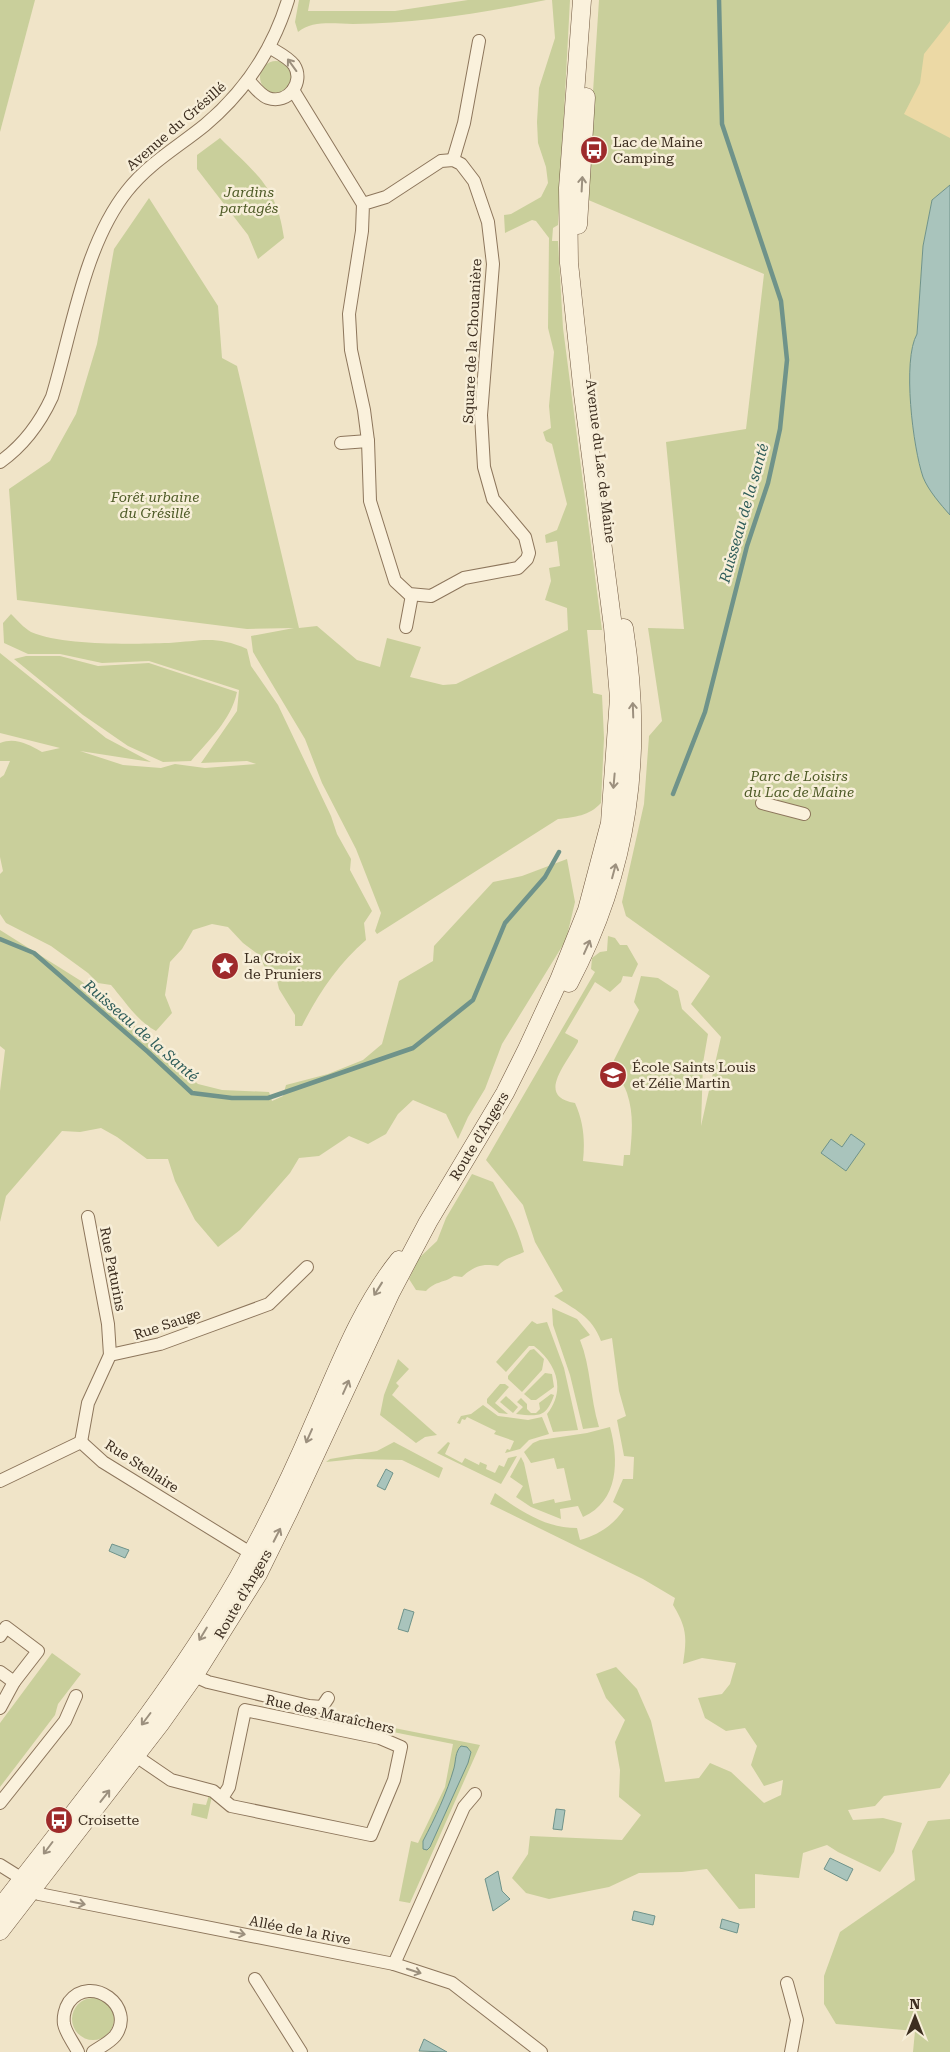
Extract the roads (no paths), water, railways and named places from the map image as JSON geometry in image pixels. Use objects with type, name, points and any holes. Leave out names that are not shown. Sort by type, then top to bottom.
[{"type":"street","name":"Avenue du Grésillé","points":[[0,462],[30,434],[52,397],[89,262],[115,207],[145,170],[164,153],[205,124],[232,100],[248,80],[268,47],[288,0]]},
{"type":"street","name":"Avenue du Lac de Maine","points":[[582,0],[568,188],[569,263],[587,431],[613,627],[619,698],[610,822],[593,914]]},
{"type":"street","name":"Avenue du Lac de Maine","points":[[591,0],[578,233],[578,272],[609,520],[630,668],[634,721],[625,824],[616,864],[593,914]]},
{"type":"street","points":[[363,204],[386,197],[441,161],[453,160],[464,123],[479,41]]},
{"type":"street","points":[[248,80],[261,93],[274,99],[288,96],[293,90],[298,77],[293,64],[268,47]]},
{"type":"street","points":[[293,90],[363,204],[362,231],[349,314],[352,350],[368,441],[370,501],[377,529],[395,581],[403,591],[412,595],[406,627]]},
{"type":"street","name":"Square de la Chouanière","points":[[412,595],[431,596],[464,578],[512,570],[523,564],[528,554],[525,537],[493,499],[486,478],[481,415],[493,264],[492,247],[488,222],[478,190],[467,171],[453,160]]},
{"type":"street","points":[[341,443],[368,441]]},
{"type":"street","points":[[762,803],[804,814]]},
{"type":"street","name":"Route d'Angers","points":[[0,1931],[27,1885],[130,1752],[188,1673],[258,1555],[360,1318],[380,1284],[428,1222],[505,1093],[527,1049],[540,1016],[593,914]]},
{"type":"street","name":"Rue Paturins","points":[[88,1217],[108,1324],[110,1356]]},
{"type":"street","name":"Rue Sauge","points":[[110,1356],[160,1344],[269,1304],[307,1267]]},
{"type":"street","points":[[0,1481],[81,1442],[88,1403],[110,1356]]},
{"type":"street","name":"Rue Stellaire","points":[[81,1442],[103,1462],[258,1555]]},
{"type":"street","points":[[0,1636],[6,1627],[38,1651],[14,1682],[0,1708]]},
{"type":"street","points":[[0,1672],[14,1682]]},
{"type":"street","points":[[188,1673],[208,1682],[309,1706],[322,1707],[328,1698]]},
{"type":"street","points":[[0,1803],[65,1721],[76,1696]]},
{"type":"street","name":"Rue des Maraîchers","points":[[130,1752],[171,1780],[213,1791],[231,1806],[371,1835],[394,1780],[401,1747],[380,1738],[245,1710],[229,1787],[222,1798]]},
{"type":"street","points":[[394,1964],[464,1807],[475,1794]]},
{"type":"street","name":"Allée de la Rive","points":[[0,1865],[39,1894],[394,1964],[452,1983],[541,2052]]},
{"type":"street","name":"Route d'Angers","points":[[0,1908],[27,1885]]},
{"type":"street","points":[[255,1979],[301,2052]]},
{"type":"street","points":[[787,1983],[798,2020],[791,2052]]},
{"type":"street","points":[[78,2052],[66,2029],[65,2010],[73,1998],[85,1991],[92,1990],[102,1992],[113,1999],[121,2018],[115,2036],[93,2052]]},
{"type":"water","points":[[950,185],[950,515],[931,492],[925,482],[919,464],[911,404],[910,363],[917,334],[923,246],[932,200]]},
{"type":"water","points":[[851,1134],[865,1144],[846,1171],[821,1153],[831,1139],[842,1147]]},
{"type":"water","points":[[386,1469],[393,1473],[385,1490],[377,1486]]},
{"type":"water","points":[[112,1544],[129,1550],[125,1558],[109,1551]]},
{"type":"water","points":[[404,1609],[414,1612],[408,1632],[398,1629]]},
{"type":"water","points":[[461,1746],[467,1747],[471,1752],[468,1763],[430,1847],[427,1850],[423,1849],[423,1841],[444,1796],[457,1753]]},
{"type":"water","points":[[556,1809],[565,1810],[562,1830],[553,1829]]},
{"type":"water","points":[[830,1858],[853,1869],[847,1881],[824,1869]]},
{"type":"water","points":[[498,1871],[502,1891],[510,1899],[493,1911],[485,1879]]},
{"type":"water","points":[[634,1911],[655,1916],[653,1925],[632,1920]]},
{"type":"water","points":[[722,1919],[739,1924],[737,1933],[720,1928]]},
{"type":"water","points":[[424,2039],[447,2052],[419,2051]]},
{"type":"waterway","name":"Ruisseau de la santé","points":[[673,794],[705,712],[747,546],[768,483],[780,429],[787,360],[781,301],[722,124],[719,0]]},
{"type":"waterway","name":"Ruisseau de la Santé","points":[[0,939],[34,953],[148,1052],[192,1093],[232,1098],[268,1098],[413,1048],[473,1000],[505,923],[545,877],[559,852]]},
{"type":"place","name":"Lac de Maine Camping","points":[[594,150]]},
{"type":"place","name":"La Croix de Pruniers","points":[[225,966]]},
{"type":"place","name":"École Saints Louis et Zélie Martin","points":[[613,1075]]},
{"type":"place","name":"Croisette","points":[[59,1820]]},
{"type":"park label","name":"Jardins partagés","points":[[249,200]]},
{"type":"park label","name":"Forêt urbaine du Grésillé","points":[[155,506]]},
{"type":"park label","name":"Parc de Loisirs du Lac de Maine","points":[[799,784]]}]
